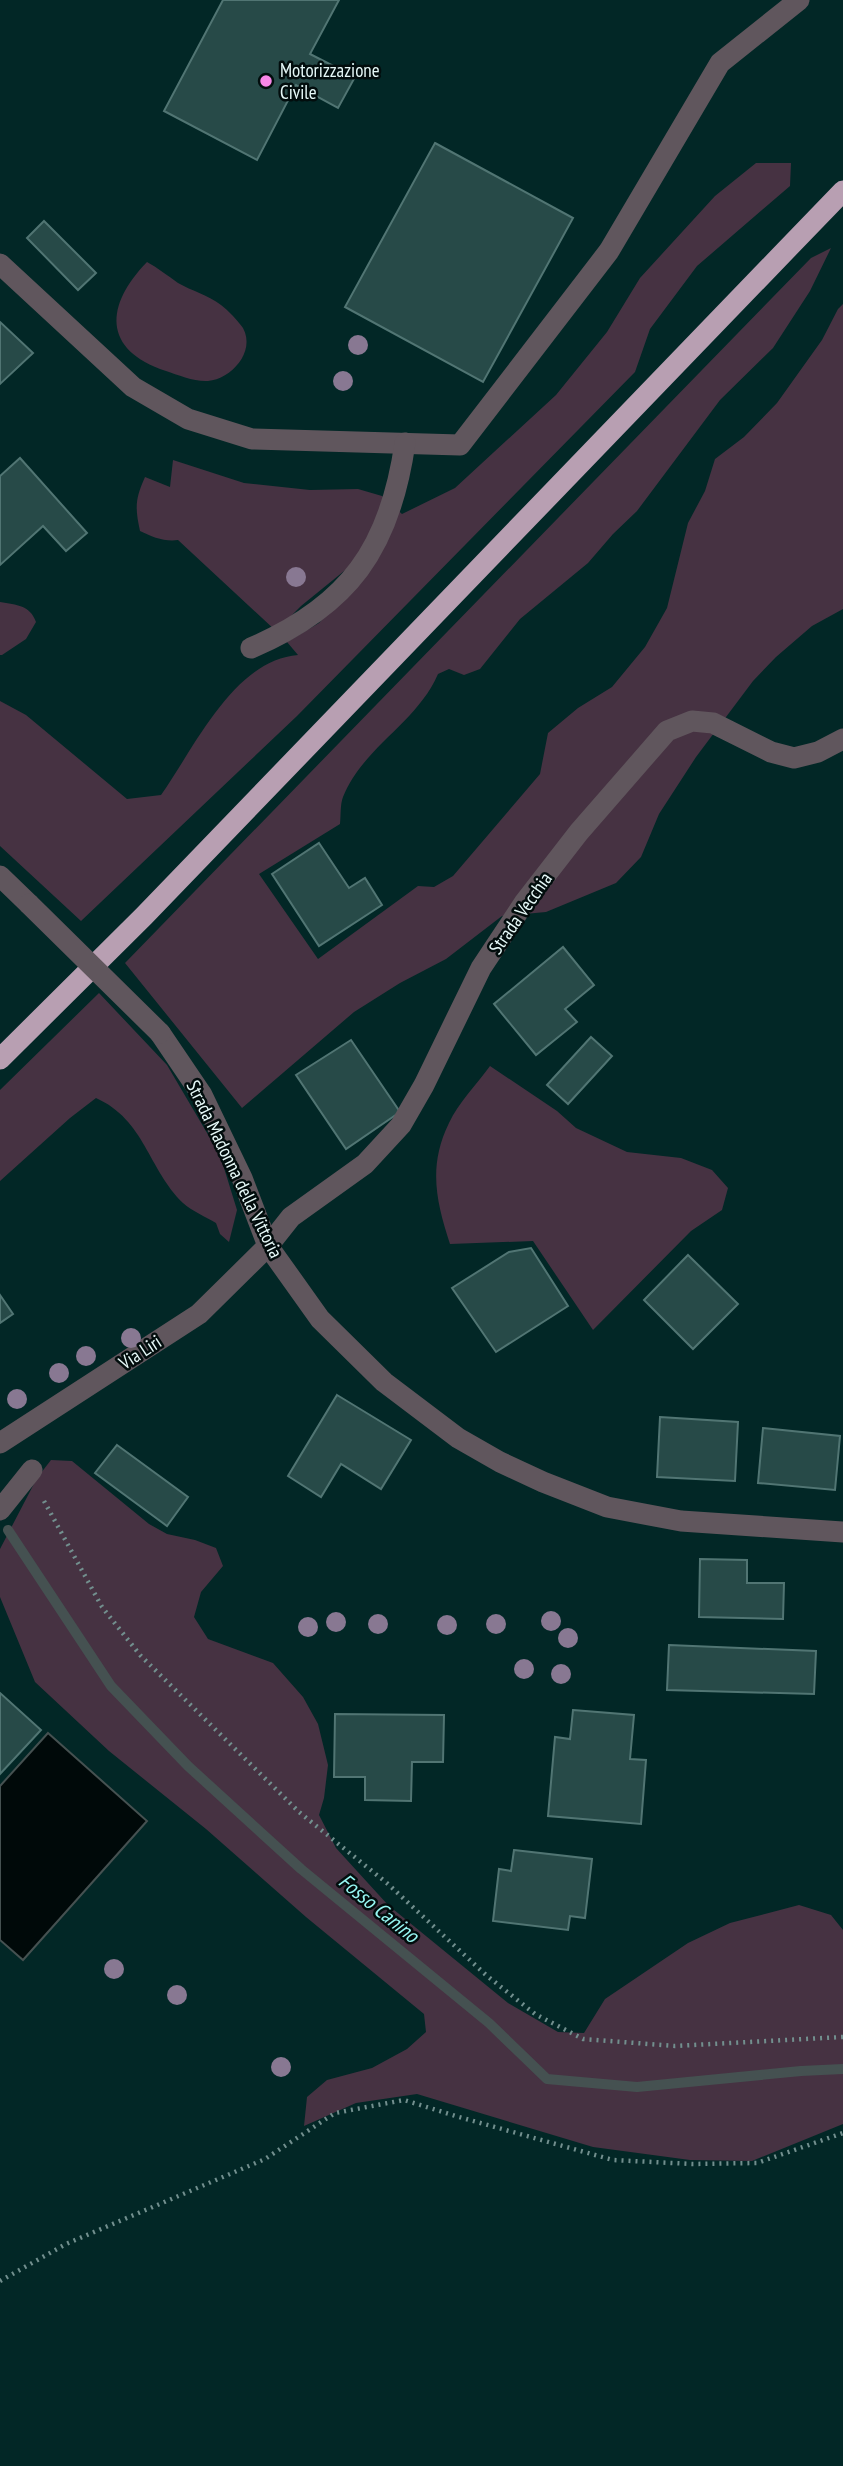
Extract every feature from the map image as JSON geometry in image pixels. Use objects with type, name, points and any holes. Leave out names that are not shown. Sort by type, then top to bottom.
[{"type":"highway","points":[[0,1059],[144,916],[843,191]]},
{"type":"street","points":[[0,264],[133,387],[188,419],[251,439],[460,445],[609,251],[720,62],[799,0]]},
{"type":"street","points":[[251,648],[314,615],[344,588],[369,556],[387,521],[399,482],[405,443]]},
{"type":"street","name":"Strada Vecchia","points":[[268,1245],[291,1217],[365,1164],[401,1125],[424,1085],[481,968],[524,903],[579,832],[667,730],[692,722],[713,723],[771,752],[794,758],[818,752],[843,739]]},
{"type":"street","name":"Strada Madonna della Vittoria","points":[[0,876],[160,1032],[202,1095],[242,1178],[268,1245],[320,1319],[384,1382],[458,1438],[500,1462],[607,1507],[681,1521],[843,1532]]},
{"type":"street","name":"Via Liri","points":[[0,1443],[199,1314],[268,1245]]},
{"type":"street","points":[[0,1510],[32,1470]]},
{"type":"path","points":[[32,1470],[45,1504],[102,1608],[140,1655],[299,1812],[388,1884],[486,1975],[535,2014],[583,2039],[675,2046],[843,2037]]},
{"type":"path","points":[[0,2281],[66,2244],[265,2160],[335,2113],[404,2100],[613,2160],[692,2164],[757,2163],[843,2133]]},
{"type":"shaded area","points":[[756,163],[791,163],[790,186],[697,266],[650,329],[635,372],[297,716],[81,921],[0,846],[0,701],[26,715],[127,799],[161,795],[202,731],[235,689],[254,672],[275,660],[298,655],[287,642],[319,623],[370,568],[349,567],[301,606],[276,631],[178,540],[159,538],[140,531],[137,504],[145,477],[170,487],[173,460],[244,483],[310,490],[358,489],[382,496],[402,514],[455,488],[556,395],[607,332],[640,278],[715,196]]},
{"type":"shaded area","points":[[831,248],[810,291],[773,348],[720,400],[637,511],[588,563],[520,619],[480,669],[464,675],[449,669],[438,674],[417,707],[376,749],[352,779],[342,800],[340,824],[259,874],[318,959],[418,886],[434,887],[453,876],[540,774],[548,733],[578,708],[612,687],[645,647],[667,608],[688,523],[705,491],[715,459],[744,437],[777,403],[822,340],[843,304],[843,609],[812,626],[753,681],[696,757],[659,814],[641,857],[616,883],[546,912],[502,916],[446,959],[400,983],[354,1012],[242,1108],[125,963],[811,258]]},
{"type":"shaded area","points":[[147,262],[178,283],[216,302],[241,325],[246,346],[244,355],[233,370],[208,381],[187,378],[145,362],[130,351],[121,339],[117,325],[118,310],[123,294]]},
{"type":"shaded area","points":[[0,602],[26,609],[36,622],[26,639],[2,655],[0,655]]},
{"type":"shaded area","points":[[99,993],[167,1065],[220,1155],[237,1210],[229,1242],[220,1234],[216,1223],[183,1203],[171,1190],[136,1132],[112,1107],[96,1098],[0,1181],[0,1090]]},
{"type":"shaded area","points":[[490,1066],[557,1111],[576,1128],[627,1152],[681,1158],[712,1170],[728,1188],[722,1210],[691,1231],[593,1330],[533,1241],[450,1244],[436,1184],[438,1154],[453,1116]]},
{"type":"shaded area","points":[[51,1460],[72,1461],[149,1524],[167,1534],[216,1548],[223,1566],[201,1592],[194,1617],[208,1639],[273,1663],[303,1697],[318,1724],[328,1765],[319,1815],[336,1848],[388,1905],[508,2003],[558,2032],[584,2033],[605,1999],[688,1943],[730,1923],[799,1905],[831,1915],[843,1930],[843,2124],[752,2161],[690,2160],[593,2147],[417,2094],[356,2103],[304,2126],[307,2097],[327,2080],[372,2068],[407,2049],[426,2032],[424,2014],[306,1917],[206,1829],[109,1751],[35,1682],[0,1597],[0,1549],[37,1478]]},
{"type":"shaded area","points":[[48,1733],[147,1821],[23,1960],[0,1940],[0,1786]]},
{"type":"building","name":"Motorizzazione Civile","points":[[223,0],[339,0],[310,54],[355,77],[338,108],[296,85],[257,160],[164,111]]},
{"type":"building","points":[[435,143],[573,218],[483,382],[345,307]]},
{"type":"building","points":[[44,221],[96,273],[78,290],[27,238]]},
{"type":"building","points":[[0,322],[33,353],[0,384]]},
{"type":"building","points":[[20,458],[87,533],[66,551],[43,526],[0,565],[0,476]]},
{"type":"building","points":[[319,843],[349,888],[365,878],[382,905],[319,946],[272,874]]},
{"type":"building","points":[[563,947],[594,985],[565,1009],[577,1022],[536,1055],[494,1004]]},
{"type":"building","points":[[591,1037],[612,1056],[568,1104],[547,1085]]},
{"type":"building","points":[[351,1040],[400,1112],[346,1149],[296,1075]]},
{"type":"building","points":[[531,1248],[568,1306],[496,1352],[452,1288],[509,1252]]},
{"type":"building","points":[[688,1255],[738,1304],[693,1349],[644,1300]]},
{"type":"building","points":[[0,1295],[13,1314],[0,1323]]},
{"type":"building","points":[[337,1395],[411,1440],[381,1489],[341,1464],[321,1497],[288,1476]]},
{"type":"building","points":[[660,1417],[738,1422],[735,1481],[657,1477]]},
{"type":"building","points":[[763,1428],[840,1436],[835,1490],[758,1483]]},
{"type":"building","points":[[117,1445],[188,1497],[167,1526],[95,1473]]},
{"type":"building","points":[[700,1559],[747,1560],[747,1583],[784,1583],[783,1619],[699,1617]]},
{"type":"building","points":[[669,1645],[816,1651],[814,1694],[667,1690]]},
{"type":"building","points":[[0,1693],[41,1730],[0,1774]]},
{"type":"building","points":[[573,1710],[634,1715],[630,1759],[646,1760],[641,1824],[548,1816],[555,1737],[570,1739]]},
{"type":"building","points":[[335,1714],[444,1715],[443,1762],[412,1762],[411,1801],[365,1800],[365,1777],[334,1777]]},
{"type":"building","points":[[514,1850],[592,1859],[585,1918],[570,1916],[568,1930],[493,1921],[499,1869],[511,1871]]},
{"type":"waterway","name":"Fosso Canino","points":[[8,1530],[111,1686],[188,1766],[301,1869],[489,2023],[547,2079],[637,2087],[843,2069]]},
{"type":"place","name":"Motorizzazione Civile","points":[[266,81]]}]
